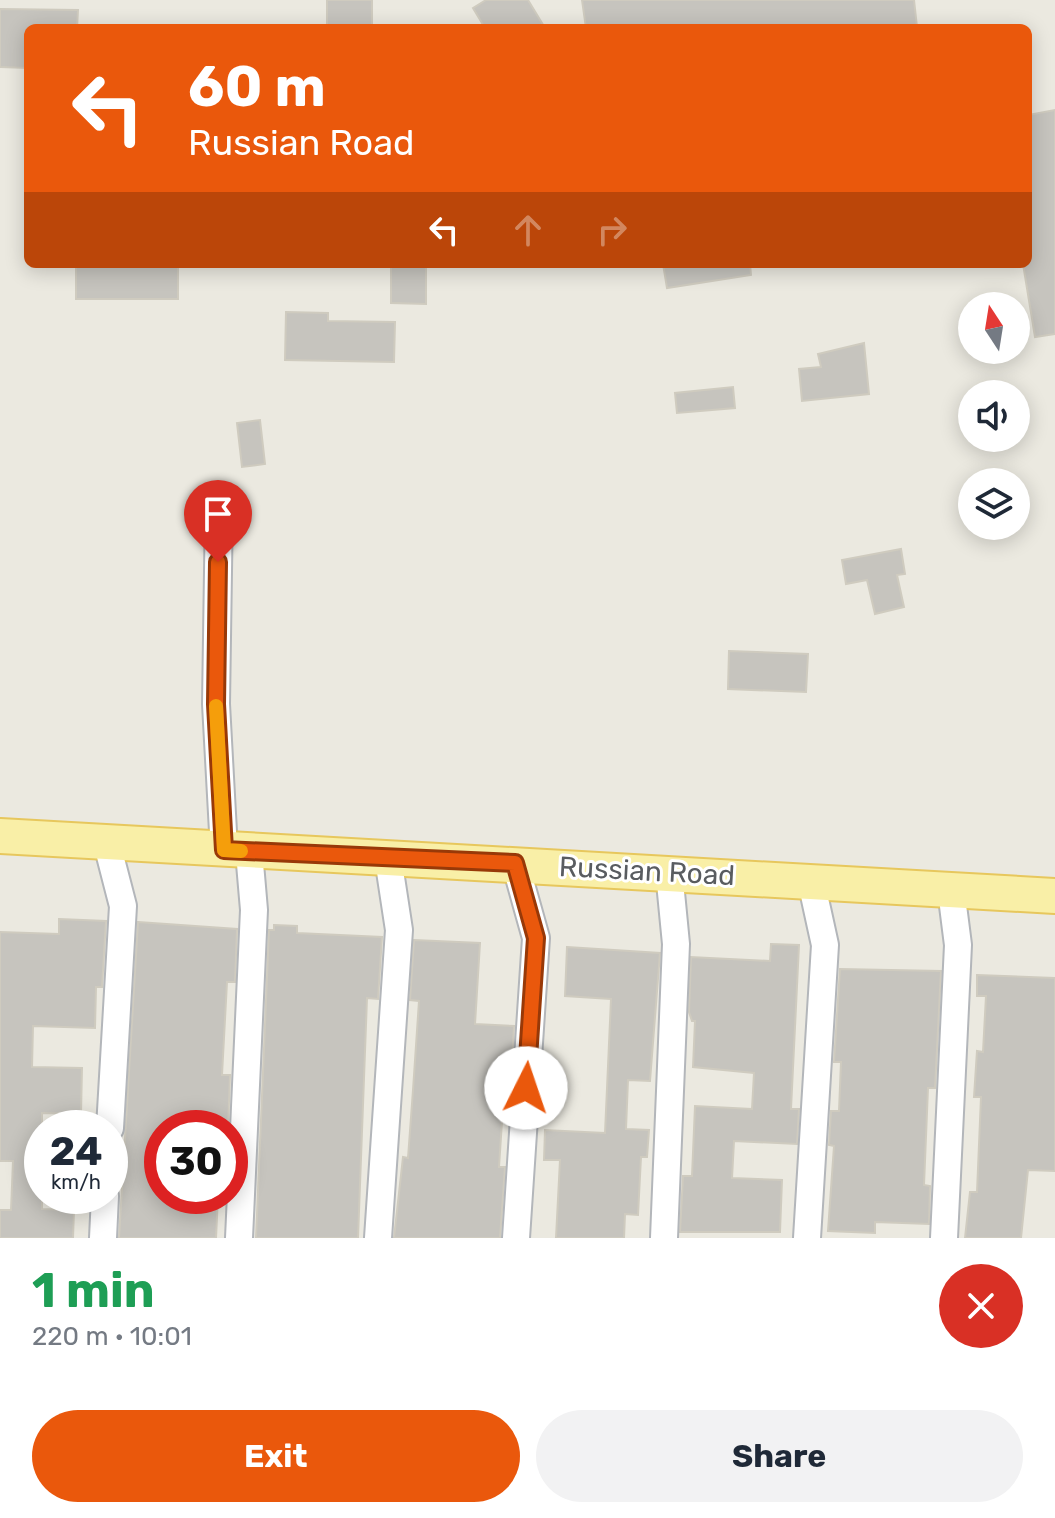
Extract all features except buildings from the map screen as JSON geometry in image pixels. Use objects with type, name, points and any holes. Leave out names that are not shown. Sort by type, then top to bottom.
[{"type":"main road","name":"Russian Road","points":[[0,836],[1055,896]]},
{"type":"street","points":[[219,505],[216,704],[237,851],[254,910],[239,1238]]},
{"type":"street","points":[[107,844],[123,906],[111,1110]]},
{"type":"street","points":[[378,1238],[399,930],[388,858]]},
{"type":"street","points":[[515,863],[536,938],[516,1238]]},
{"type":"street","points":[[664,1238],[676,944],[669,872]]},
{"type":"street","points":[[807,1238],[825,945],[811,881]]},
{"type":"street","points":[[944,1238],[958,945],[951,890]]},
{"type":"street","points":[[103,1238],[104,1214]]},
{"type":"slow traffic","points":[[216,706],[224,850],[241,851]]},
{"type":"route","points":[[218,562],[216,704],[224,850],[515,863],[536,938],[526,1088]]}]
